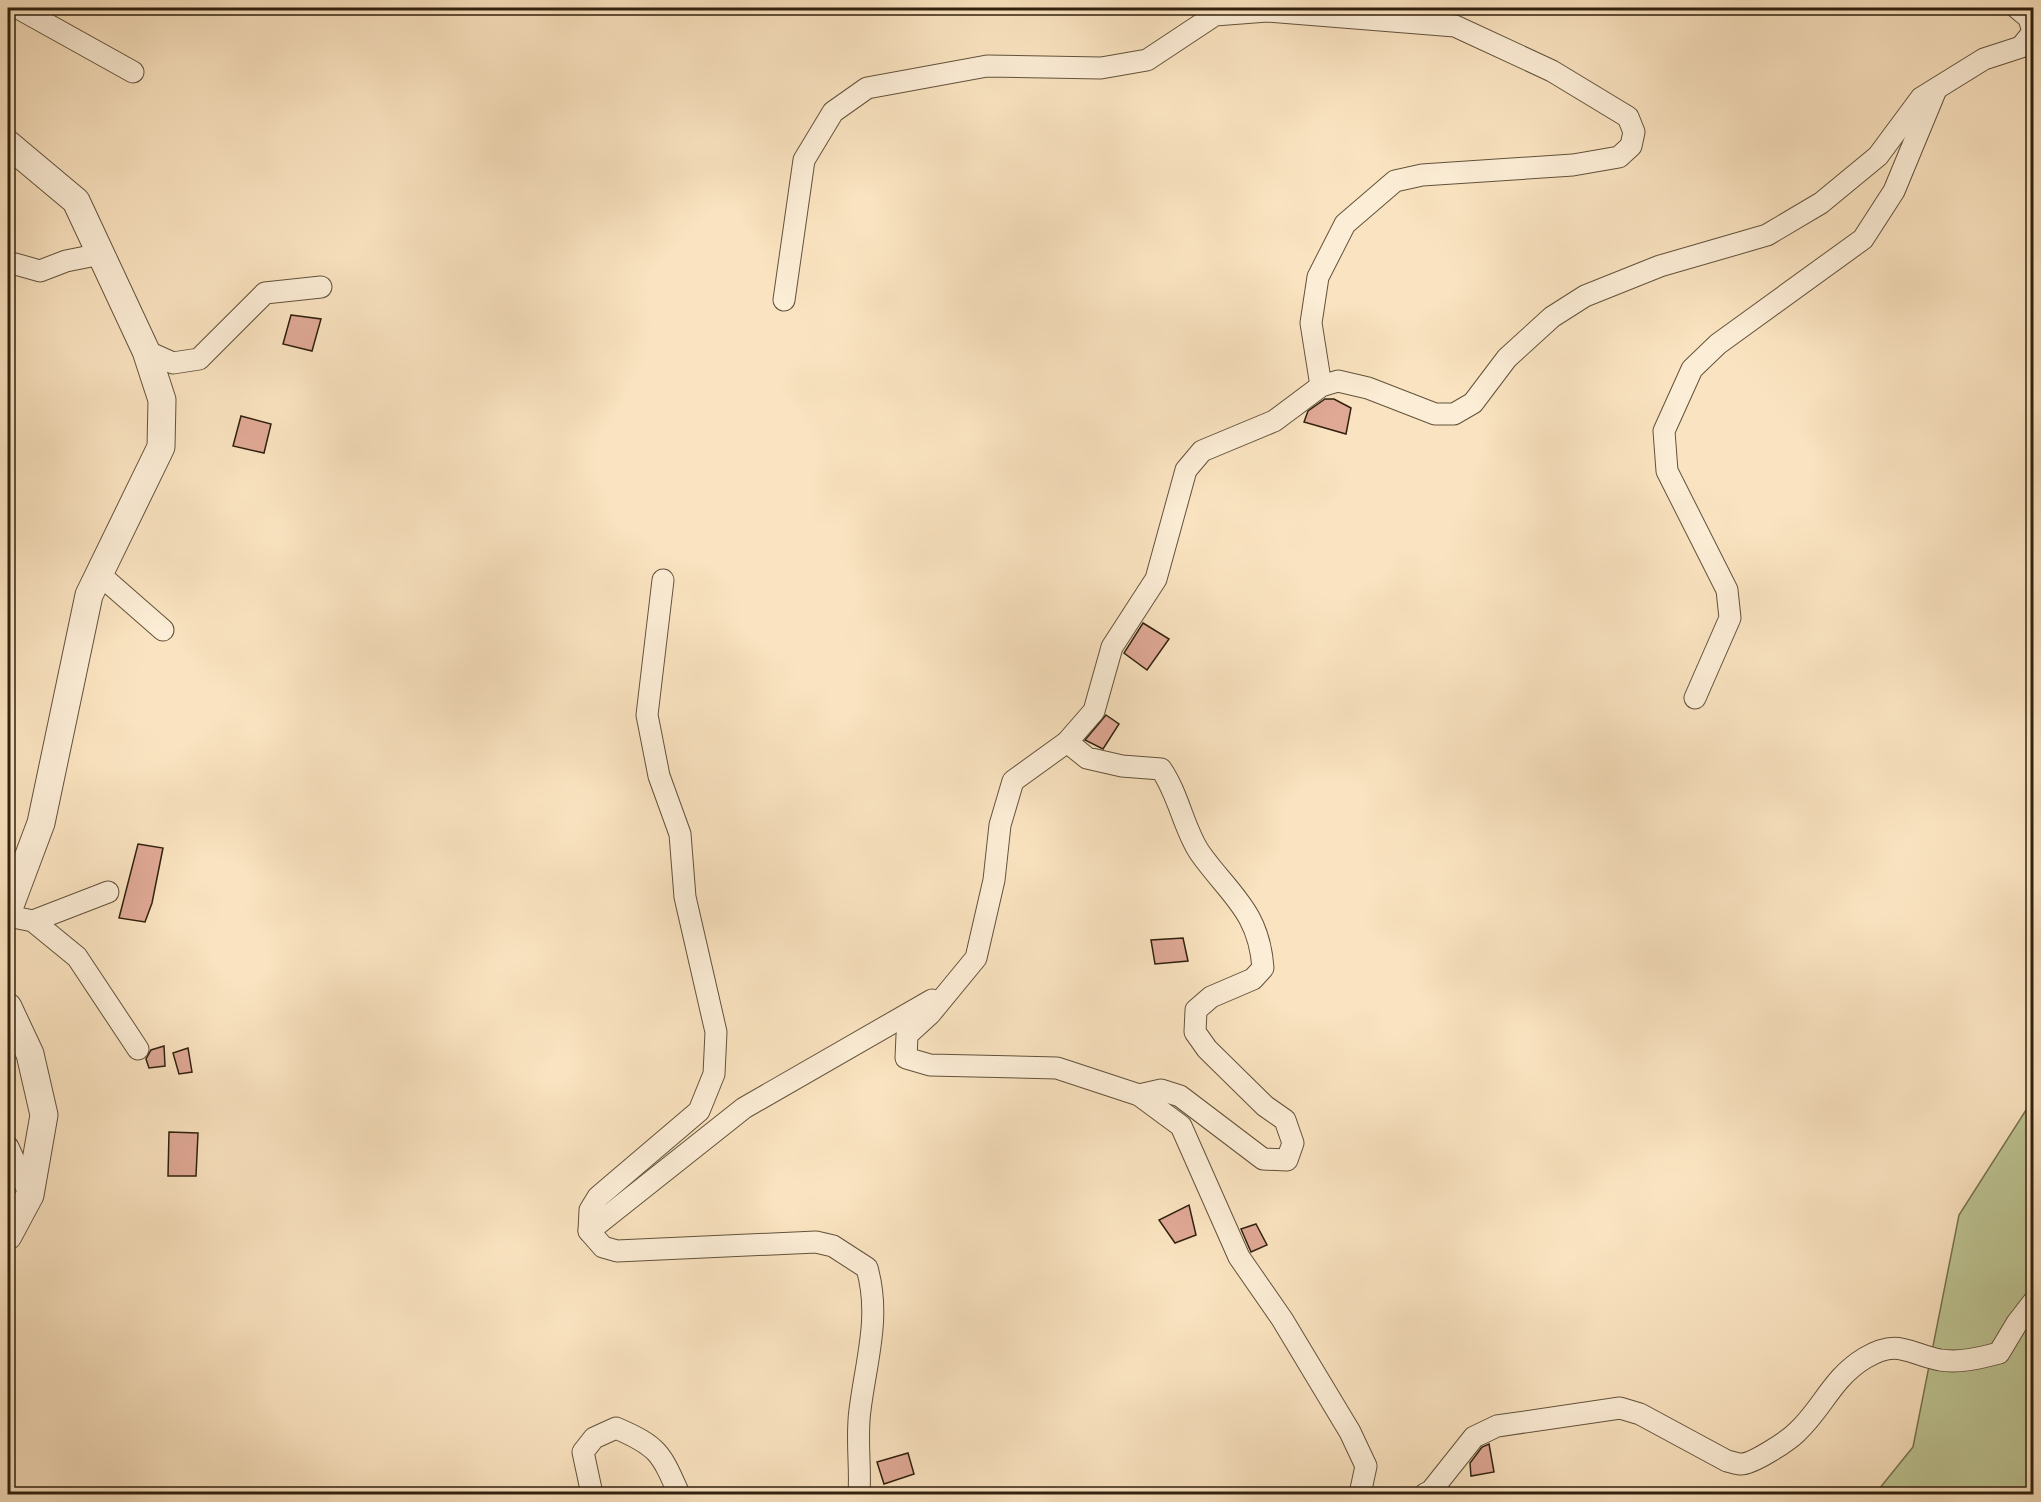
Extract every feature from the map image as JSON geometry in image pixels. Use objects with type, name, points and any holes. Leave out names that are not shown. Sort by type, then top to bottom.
[{"type":"street","points":[[18,8],[133,72]]},
{"type":"street","points":[[1360,1494],[1366,1466],[1350,1432],[1282,1319],[1239,1257],[1181,1126],[1139,1095],[1057,1068],[930,1065],[906,1058],[907,1035],[930,1014],[976,958],[993,880],[1000,825],[1013,781],[1067,742],[1094,711],[1112,646],[1156,579],[1186,470],[1202,451],[1274,421],[1321,386],[1338,381],[1368,388],[1435,414],[1454,414],[1473,403],[1507,358],[1544,324],[1585,296],[1660,266],[1767,235],[1821,202],[1878,156],[1921,98],[1984,59],[2020,47],[2033,32],[2029,18],[2017,8]]},
{"type":"street","points":[[784,300],[804,160],[833,112],[867,88],[987,66],[1101,68],[1148,60],[1215,15],[1267,11],[1455,26],[1552,71],[1629,117],[1634,132],[1631,146],[1619,157],[1573,165],[1422,175],[1395,181],[1345,224],[1318,277],[1316,288],[1311,323],[1321,386]]},
{"type":"street","points":[[1695,698],[1730,618],[1727,590],[1666,471],[1664,431],[1692,369],[1718,344],[1863,238],[1894,191],[1936,89]]},
{"type":"street","points":[[8,144],[76,201],[146,351],[162,400],[161,447],[89,595],[41,823],[8,911]]},
{"type":"street","points":[[8,262],[40,271],[66,261],[101,254]]},
{"type":"street","points":[[146,351],[173,363],[199,359],[265,293],[321,287]]},
{"type":"street","points":[[99,574],[163,630]]},
{"type":"street","points":[[663,580],[647,715],[659,776],[680,834],[685,897],[716,1032],[714,1074],[699,1111],[598,1197],[590,1210],[589,1231],[603,1247],[617,1251],[816,1242],[833,1246],[867,1268],[874,1291],[874,1326],[859,1413],[859,1494]]},
{"type":"street","points":[[1067,742],[1087,758],[1122,766],[1161,769],[1173,786],[1199,851],[1250,915],[1262,950],[1263,968],[1253,979],[1211,997],[1196,1010],[1195,1032],[1207,1049],[1257,1098],[1285,1120],[1293,1143],[1287,1160],[1263,1159],[1180,1096],[1161,1090],[1139,1095]]},
{"type":"street","points":[[33,921],[108,892]]},
{"type":"street","points":[[8,916],[33,921],[77,957],[138,1049]]},
{"type":"street","points":[[589,1231],[744,1108],[951,989]]},
{"type":"street","points":[[8,1006],[30,1054],[44,1115],[30,1195],[8,1236]]},
{"type":"street","points":[[8,1147],[30,1195]]},
{"type":"street","points":[[1425,1494],[1431,1491],[1474,1437],[1497,1426],[1620,1408],[1640,1414],[1727,1461],[1742,1464],[1759,1457],[1797,1433],[1838,1378],[1864,1359],[1884,1348],[1904,1347],[1940,1360],[1974,1360],[1999,1353],[2017,1323],[2034,1301]]},
{"type":"street","points":[[592,1494],[584,1452],[594,1438],[616,1428],[647,1441],[663,1458],[679,1494]]},
{"type":"green space","points":[[2033,1099],[2033,1494],[1875,1494],[1913,1447],[1959,1215]]},
{"type":"building","points":[[291,315],[321,319],[312,351],[283,344]]},
{"type":"building","points":[[1325,399],[1334,399],[1351,408],[1346,434],[1304,422],[1308,411]]},
{"type":"building","points":[[241,416],[271,424],[264,453],[233,446]]},
{"type":"building","points":[[1143,623],[1169,639],[1147,670],[1124,653]]},
{"type":"building","points":[[1106,715],[1119,724],[1103,749],[1085,740]]},
{"type":"building","points":[[138,844],[163,848],[152,903],[145,922],[119,918]]},
{"type":"building","points":[[1183,938],[1188,961],[1155,964],[1151,940]]},
{"type":"building","points":[[164,1046],[165,1066],[149,1068],[146,1059],[151,1050]]},
{"type":"building","points":[[188,1048],[192,1072],[179,1074],[173,1053]]},
{"type":"building","points":[[169,1132],[198,1133],[196,1176],[168,1176]]},
{"type":"building","points":[[1189,1205],[1196,1235],[1175,1243],[1159,1220]]},
{"type":"building","points":[[1256,1224],[1267,1245],[1251,1252],[1241,1229]]},
{"type":"building","points":[[1489,1444],[1494,1472],[1471,1476],[1470,1463],[1482,1447]]},
{"type":"building","points":[[908,1453],[914,1474],[884,1484],[877,1462]]}]
